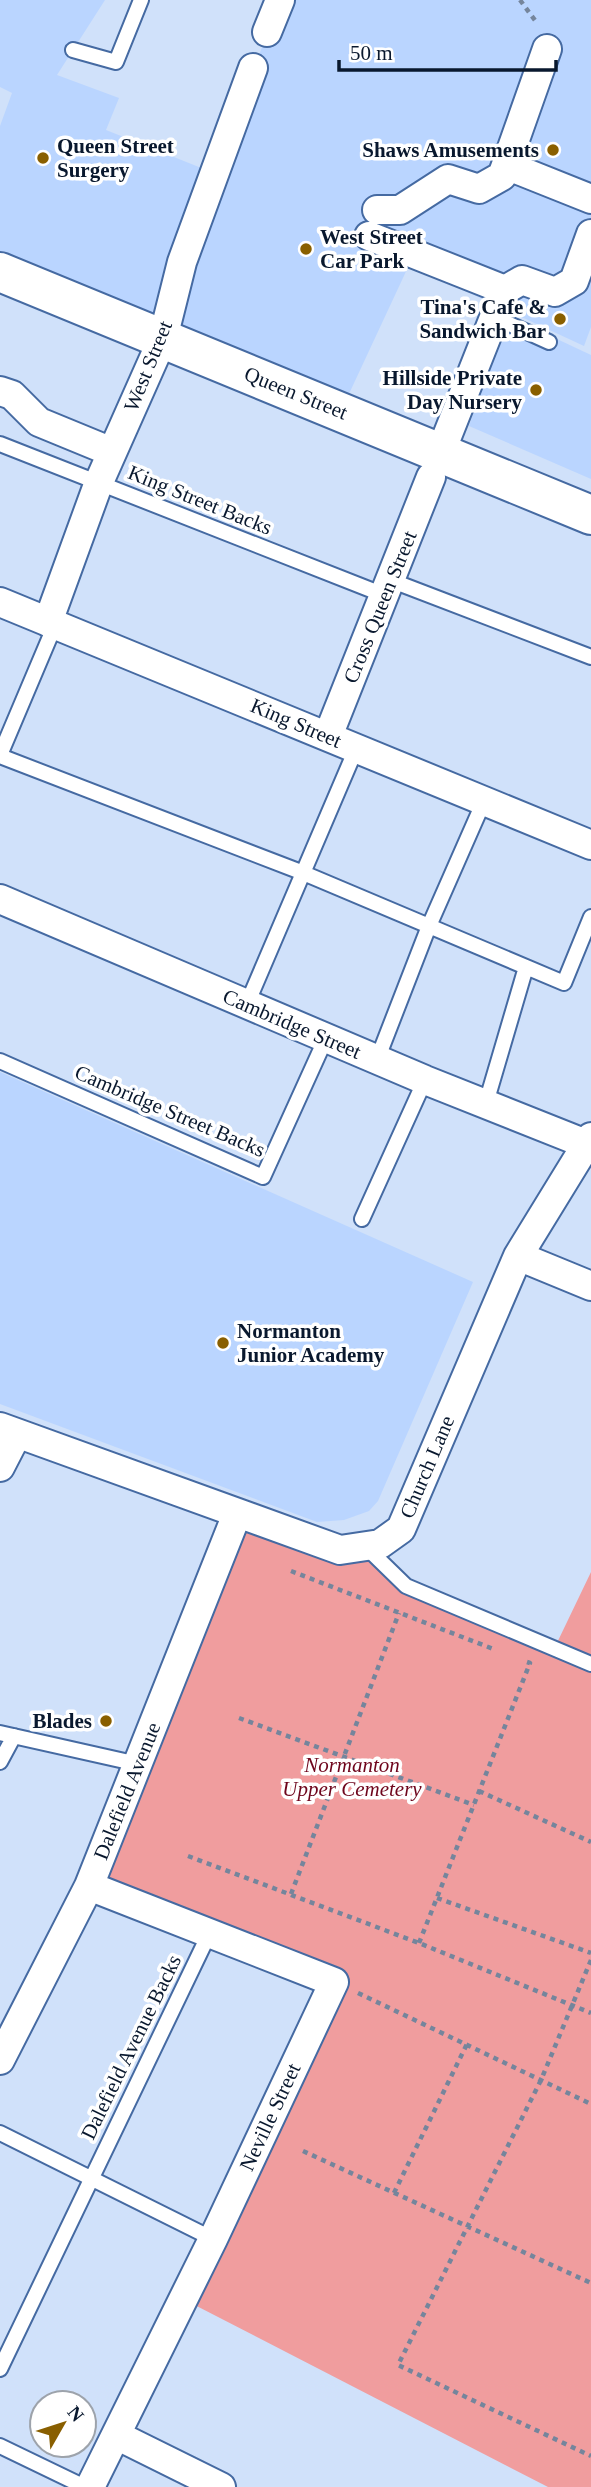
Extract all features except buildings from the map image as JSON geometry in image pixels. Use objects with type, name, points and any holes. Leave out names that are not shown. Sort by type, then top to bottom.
[{"type":"street","points":[[267,32],[280,0]]},
{"type":"street","points":[[547,49],[502,176],[479,189],[448,179],[400,210],[373,223],[499,306],[522,280],[555,292],[574,281],[591,234]]},
{"type":"street","name":"West Street","points":[[52,623],[99,482],[163,338],[182,262],[253,68]]},
{"type":"street","points":[[506,165],[591,199]]},
{"type":"street","name":"Queen Street","points":[[0,272],[163,338],[436,466],[591,515]]},
{"type":"street","name":"Cross Queen Street","points":[[328,736],[499,306]]},
{"type":"street","points":[[0,391],[12,395],[39,422],[112,452]]},
{"type":"street","name":"King Street","points":[[0,602],[591,845]]},
{"type":"street","name":"Cambridge Street","points":[[0,899],[425,1080],[588,1140]]},
{"type":"street","name":"Church Lane","points":[[9,1431],[340,1550],[367,1548],[391,1539],[401,1529],[517,1256],[588,1140]]},
{"type":"street","points":[[517,1256],[591,1286]]},
{"type":"street","points":[[0,1467],[9,1431]]},
{"type":"street","name":"Dalefield Avenue","points":[[0,2060],[89,1886],[237,1514]]},
{"type":"street","points":[[89,1886],[334,1982]]},
{"type":"street","name":"Neville Street","points":[[88,2487],[213,2239],[334,1982]]},
{"type":"street","points":[[116,2435],[221,2487]]},
{"type":"lane","points":[[73,50],[116,62],[141,0]]},
{"type":"lane","points":[[499,306],[549,342]]},
{"type":"lane","name":"King Street Backs","points":[[0,444],[387,588],[591,657]]},
{"type":"lane","points":[[52,623],[0,755],[301,872],[564,983],[591,917]]},
{"type":"lane","points":[[247,1004],[301,872],[356,749]]},
{"type":"lane","points":[[377,1060],[429,926],[484,801]]},
{"type":"lane","points":[[486,1103],[526,967]]},
{"type":"lane","name":"Cambridge Street Backs","points":[[0,1061],[263,1177],[326,1038]]},
{"type":"lane","points":[[362,1219],[425,1080]]},
{"type":"lane","points":[[367,1548],[406,1586],[591,1664]]},
{"type":"lane","points":[[0,1762],[7,1735],[138,1764]]},
{"type":"lane","name":"Dalefield Avenue Backs","points":[[0,2369],[210,1932]]},
{"type":"lane","points":[[0,2133],[213,2239]]},
{"type":"lane","points":[[0,2446],[88,2487]]},
{"type":"path","points":[[291,1571],[503,1653]]},
{"type":"path","points":[[291,1894],[399,1613]]},
{"type":"path","points":[[419,1943],[530,1663],[517,1658]]},
{"type":"path","points":[[239,1718],[474,1805]]},
{"type":"path","points":[[479,1791],[591,1842]]},
{"type":"path","points":[[188,1856],[419,1943],[591,2013]]},
{"type":"path","points":[[437,1898],[591,1953]]},
{"type":"path","points":[[591,1960],[541,2080],[398,2365],[591,2456]]},
{"type":"path","points":[[334,1982],[591,2104]]},
{"type":"path","points":[[394,2193],[467,2045]]},
{"type":"path","points":[[303,2151],[591,2283]]},
{"type":"shaded area","points":[[0,0],[105,0],[57,75],[119,98],[106,130],[214,173],[280,0],[591,0],[591,327],[584,346],[409,265],[341,411],[0,272],[0,126],[12,93],[0,87]]},
{"type":"shaded area","name":"Hillside Private Day Nursery","points":[[506,315],[591,355],[591,479],[469,426]]},
{"type":"shaded area","name":"Normanton Junior Academy","points":[[0,1072],[473,1282],[378,1501],[369,1511],[344,1520],[317,1522],[0,1404]]},
{"type":"green space","name":"Normanton Upper Cemetery","points":[[237,1514],[367,1548],[406,1586],[555,1647],[591,1572],[591,2487],[548,2487],[183,2299],[334,1982],[89,1886]]},
{"type":"place","name":"Shaws Amusements","points":[[553,150]]},
{"type":"place","name":"Queen Street Surgery","points":[[43,158]]},
{"type":"place","name":"West Street Car Park","points":[[306,249]]},
{"type":"place","name":"Tina's Cafe & Sandwich Bar","points":[[560,319]]},
{"type":"place","name":"Hillside Private Day Nursery","points":[[536,390]]},
{"type":"place","name":"Normanton Junior Academy","points":[[223,1343]]},
{"type":"place","name":"Blades","points":[[106,1721]]}]
